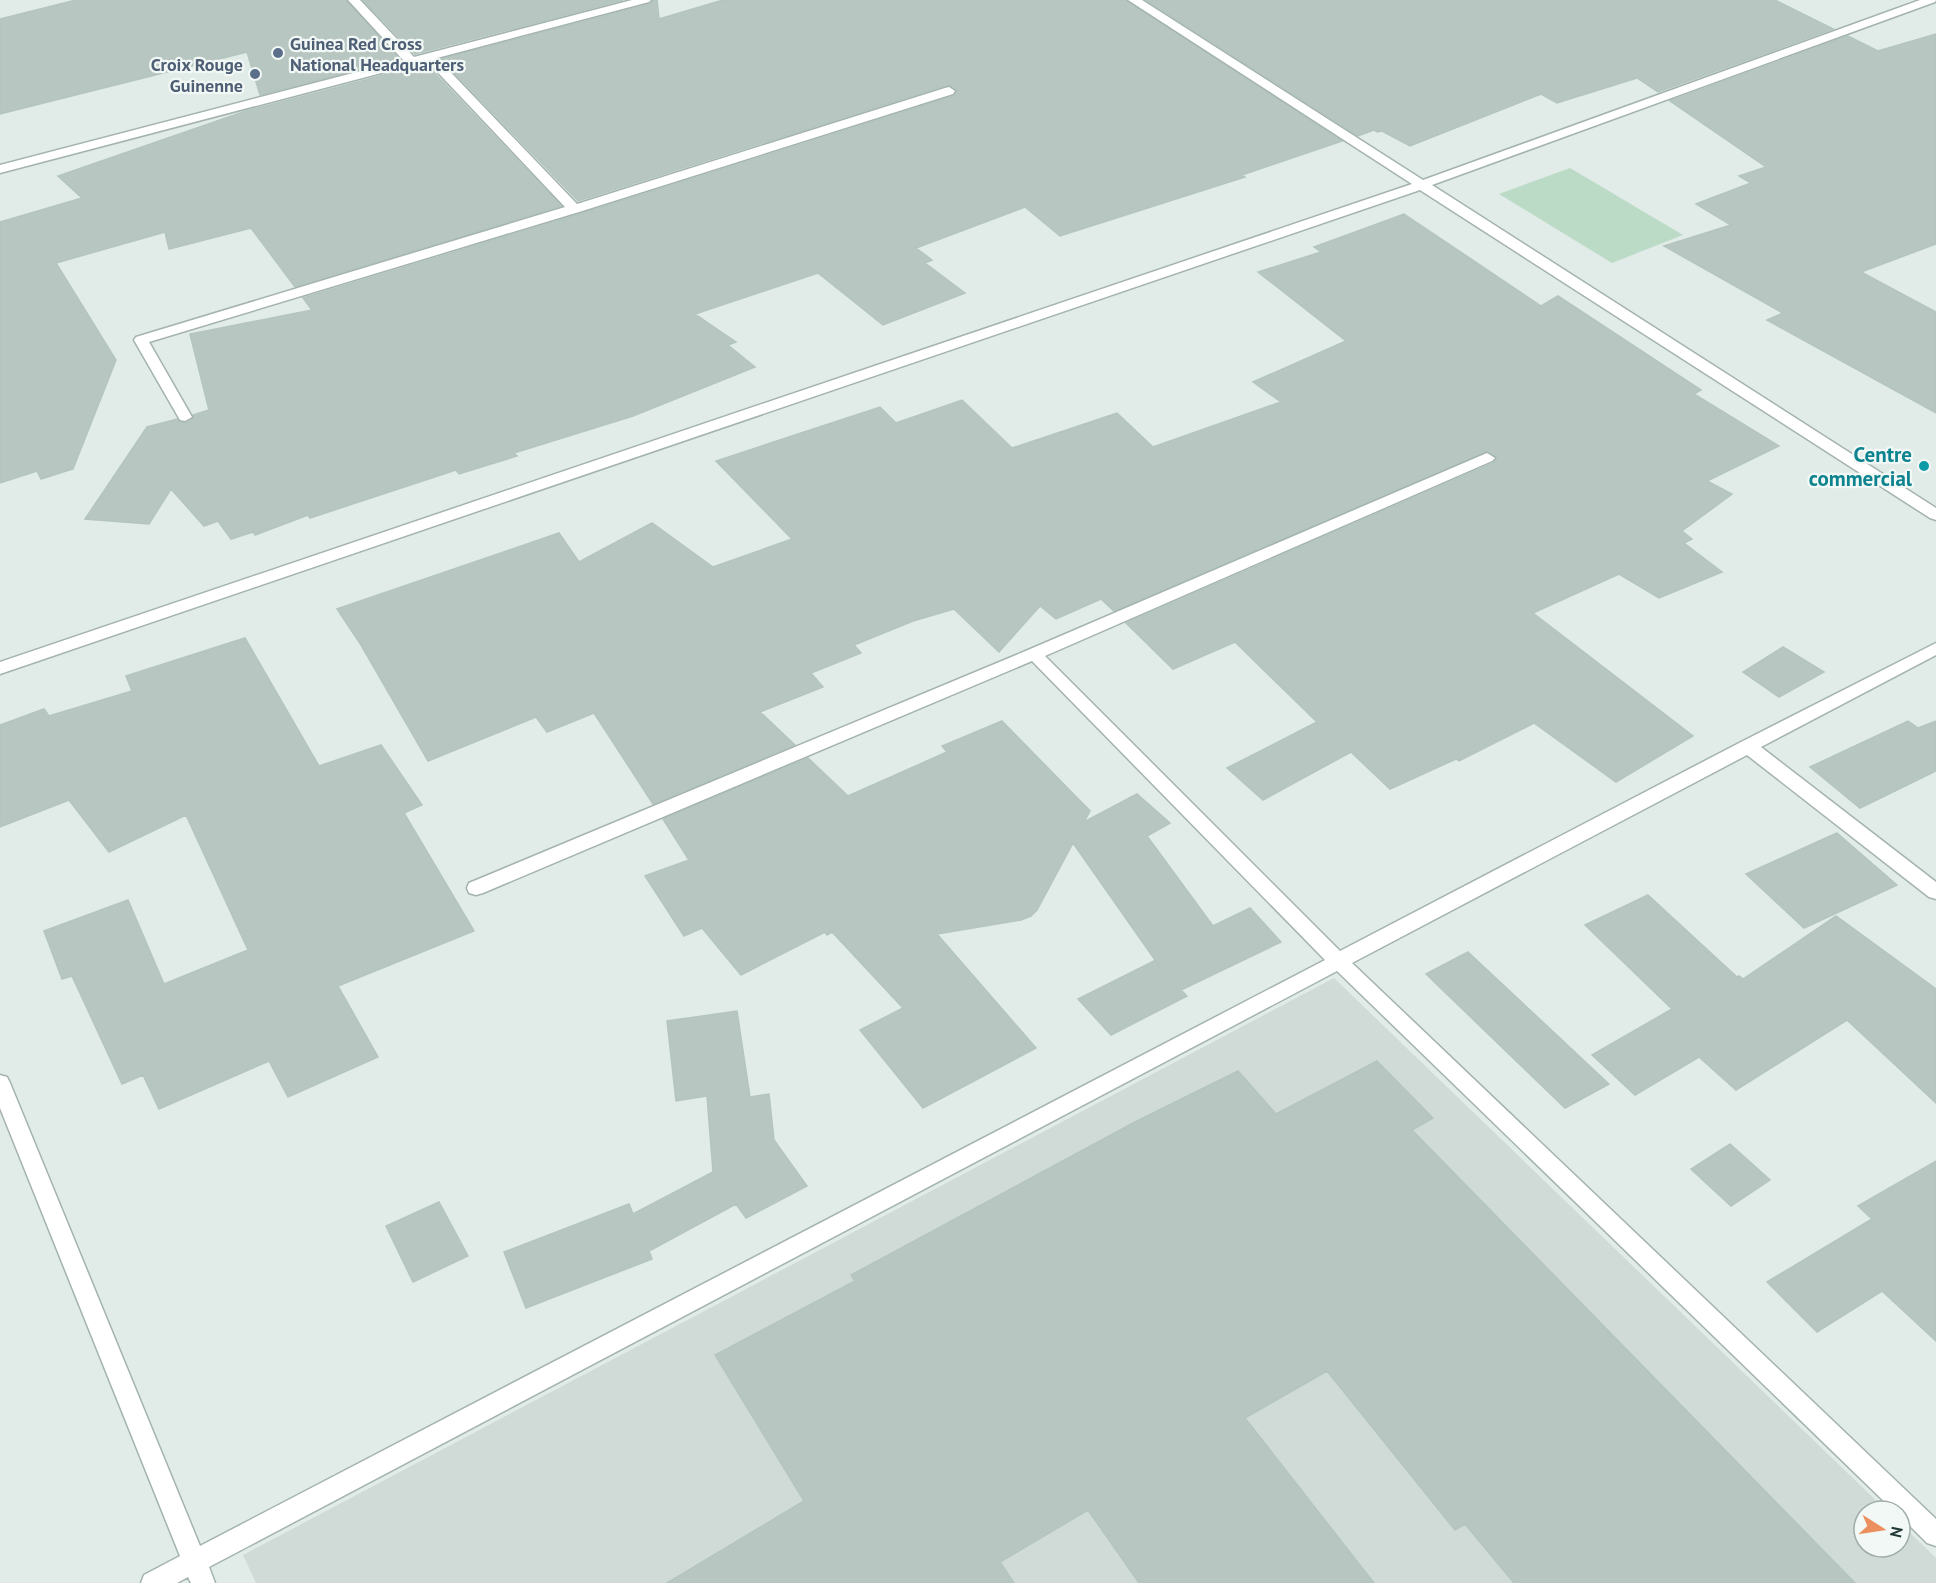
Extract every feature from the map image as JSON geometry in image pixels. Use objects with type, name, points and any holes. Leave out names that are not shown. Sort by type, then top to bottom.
[{"type":"street","points":[[354,0],[411,61]]},
{"type":"street","points":[[0,169],[645,0]]},
{"type":"street","points":[[1134,0],[1936,515]]},
{"type":"street","points":[[0,668],[1421,185],[1931,0]]},
{"type":"street","points":[[429,56],[574,209]]},
{"type":"street","points":[[185,417],[141,340],[574,209],[949,91]]},
{"type":"street","points":[[476,888],[1035,654],[1487,458]]},
{"type":"street","points":[[153,1583],[1337,960],[1936,648]]},
{"type":"street","points":[[1035,654],[1337,960],[1936,1535]]},
{"type":"street","points":[[1747,746],[1936,892]]},
{"type":"street","points":[[0,1083],[203,1583]]},
{"type":"shaded area","points":[[1334,978],[1875,1499],[1852,1499],[1852,1559],[1912,1559],[1912,1535],[1936,1558],[1936,1583],[256,1583],[243,1555]]},
{"type":"green space","points":[[1570,168],[1683,235],[1612,263],[1499,194]]},
{"type":"building","points":[[76,0],[346,0],[399,59],[260,95],[247,52],[0,114],[0,19]]},
{"type":"building","points":[[363,0],[623,0],[415,54]]},
{"type":"building","points":[[653,0],[657,0],[659,19],[723,0],[1126,0],[1342,141],[1242,175],[1245,177],[1060,236],[1025,207],[916,248],[932,260],[925,263],[965,293],[883,325],[818,273],[695,314],[736,342],[728,345],[755,367],[633,416],[514,453],[517,456],[459,474],[456,470],[310,518],[308,515],[255,535],[253,532],[231,539],[218,521],[204,526],[171,489],[149,524],[85,519],[147,427],[177,419],[186,423],[193,419],[193,415],[209,410],[190,334],[312,310],[303,298],[580,214],[954,96],[957,92],[950,85],[944,86],[578,201],[441,59],[650,4]]},
{"type":"building","points":[[1146,0],[1775,0],[1833,29],[1658,92],[1637,78],[1557,103],[1541,94],[1410,146],[1382,131],[1374,130],[1358,136]]},
{"type":"building","points":[[1936,34],[1936,244],[1861,272],[1936,312],[1936,413],[1767,320],[1783,313],[1664,246],[1731,225],[1696,204],[1751,183],[1739,176],[1766,167],[1670,101],[1848,36],[1878,51]]},
{"type":"building","points":[[426,64],[561,206],[295,287],[251,228],[169,249],[165,232],[56,263],[116,360],[73,469],[41,479],[37,471],[0,483],[0,222],[82,198],[58,176],[243,112]]},
{"type":"building","points":[[1404,214],[1541,306],[1558,296],[1701,390],[1694,394],[1779,446],[1707,481],[1732,494],[1682,531],[1692,539],[1684,543],[1722,572],[1659,598],[1619,574],[1533,613],[1693,736],[1616,782],[1534,723],[1459,761],[1456,759],[1390,789],[1351,752],[1263,800],[1227,768],[1317,722],[1235,642],[1173,669],[1126,623],[1493,463],[1497,458],[1488,451],[1114,611],[1101,599],[1056,619],[1040,606],[999,652],[954,609],[913,621],[854,645],[861,653],[811,673],[823,687],[760,712],[795,745],[653,804],[594,713],[547,732],[536,717],[428,761],[361,645],[337,609],[559,533],[579,562],[652,523],[713,567],[792,539],[716,461],[880,407],[896,423],[962,400],[1012,448],[1117,413],[1153,447],[1281,402],[1253,382],[1346,341],[1258,272],[1321,252],[1314,247]]},
{"type":"building","points":[[245,638],[319,766],[381,745],[422,805],[404,813],[474,931],[338,986],[378,1057],[288,1097],[269,1061],[159,1109],[143,1075],[122,1084],[72,976],[62,979],[44,931],[128,900],[164,984],[248,950],[186,815],[109,852],[69,800],[0,827],[0,725],[44,709],[49,716],[132,691],[126,676]]},
{"type":"building","points":[[1783,647],[1824,672],[1779,697],[1743,672]]},
{"type":"building","points":[[1002,721],[1090,811],[1084,822],[1137,794],[1170,823],[1147,836],[1213,926],[1250,908],[1281,942],[1181,990],[1187,996],[1111,1035],[1078,999],[1154,961],[1160,967],[1073,843],[1037,910],[1031,916],[1021,920],[937,934],[1036,1048],[923,1108],[860,1030],[903,1008],[832,932],[827,935],[825,932],[741,975],[702,928],[684,936],[645,876],[689,860],[663,819],[808,758],[848,796],[947,752],[942,746]]},
{"type":"building","points":[[1908,721],[1918,728],[1936,721],[1936,771],[1860,808],[1810,767]]},
{"type":"building","points":[[1837,833],[1897,885],[1804,928],[1746,874]]},
{"type":"building","points":[[1648,895],[1737,977],[1743,979],[1836,916],[1936,989],[1936,1103],[1847,1020],[1736,1090],[1699,1057],[1635,1095],[1592,1055],[1672,1009],[1585,925]]},
{"type":"building","points":[[1468,952],[1609,1084],[1565,1108],[1426,974]]},
{"type":"building","points":[[737,1011],[750,1097],[769,1094],[774,1140],[807,1186],[746,1218],[736,1204],[649,1251],[652,1259],[526,1308],[504,1252],[629,1204],[633,1214],[713,1172],[707,1096],[676,1101],[667,1021]]},
{"type":"building","points":[[1377,1061],[1433,1118],[1412,1130],[1855,1583],[1514,1583],[1465,1524],[1455,1530],[1327,1371],[1245,1418],[1374,1583],[1139,1583],[1088,1510],[1000,1562],[1014,1583],[667,1583],[804,1501],[715,1355],[855,1281],[851,1275],[1135,1122],[1238,1071],[1276,1114]]},
{"type":"building","points":[[1730,1144],[1770,1180],[1731,1206],[1691,1169]]},
{"type":"building","points":[[1936,1161],[1936,1341],[1882,1291],[1817,1332],[1767,1282],[1872,1219],[1858,1206]]},
{"type":"building","points":[[439,1202],[468,1256],[413,1282],[386,1226]]},
{"type":"place","name":"Guinea Red Cross National Headquarters","points":[[278,53]]},
{"type":"place","name":"Croix Rouge Guinenne","points":[[255,74]]},
{"type":"place","name":"Centre commercial","points":[[1924,466]]}]
